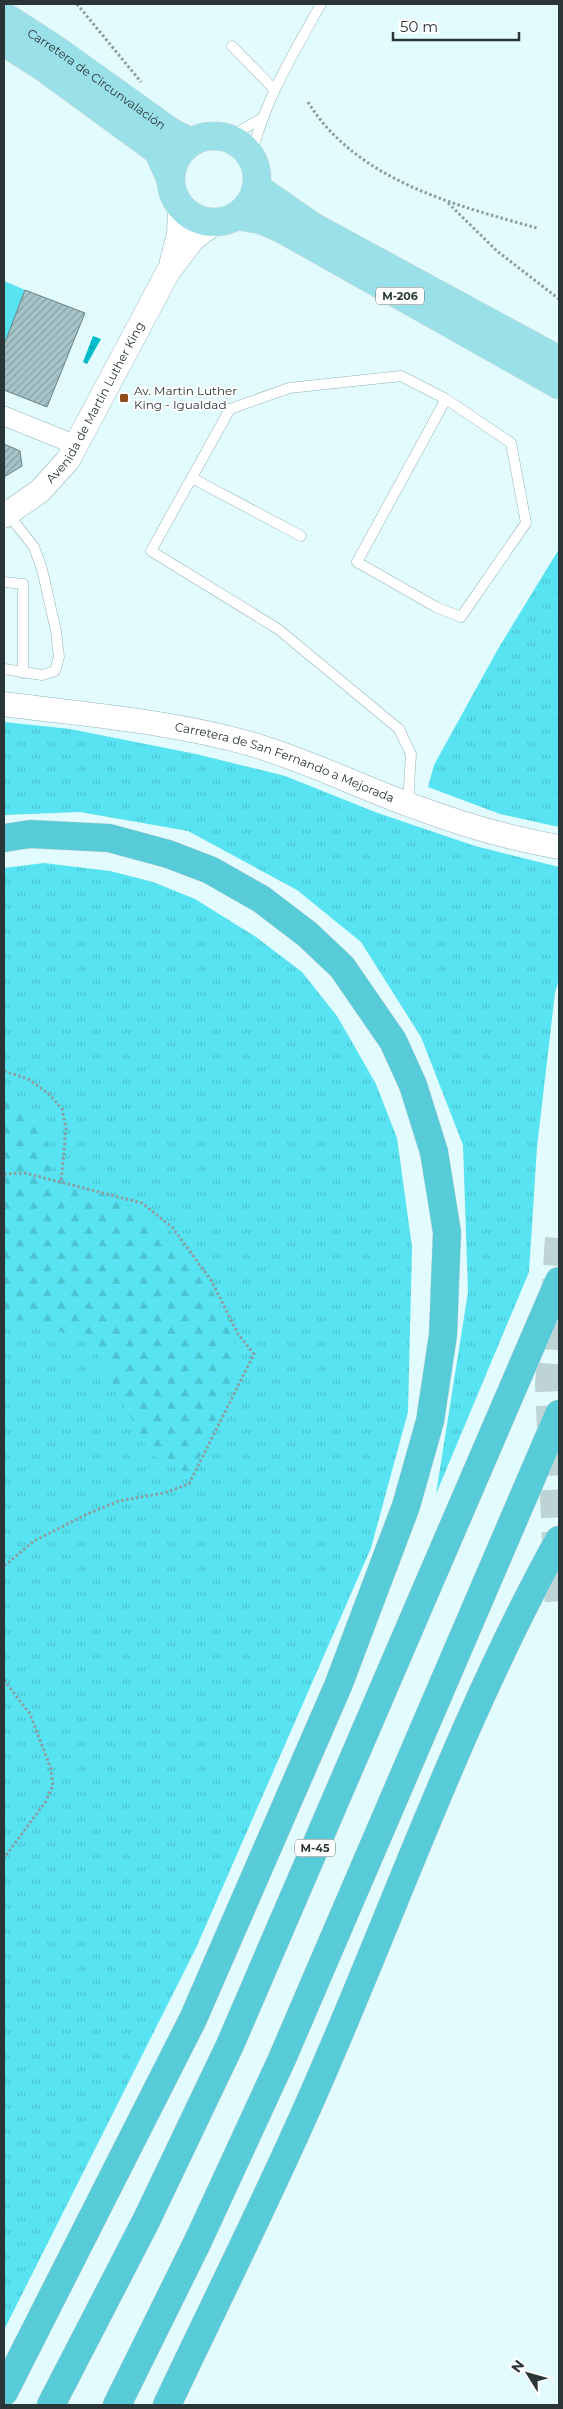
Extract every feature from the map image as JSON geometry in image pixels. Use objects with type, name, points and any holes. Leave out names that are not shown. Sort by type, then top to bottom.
[{"type":"highway","points":[[4,838],[30,834],[109,838],[168,854],[210,870],[261,899],[307,934],[342,967],[364,997],[397,1050],[413,1085],[434,1152],[447,1232],[443,1335],[430,1421],[406,1506],[338,1686],[194,2019],[4,2392]]},
{"type":"highway","name":"M-45","points":[[52,2405],[146,2221],[230,2045],[559,1281]]},
{"type":"highway","points":[[117,2405],[198,2242],[282,2058],[559,1414]]},
{"type":"highway","points":[[167,2405],[318,2082],[482,1692],[527,1598],[559,1540]]},
{"type":"main road","name":"Carretera de Circunvalación","points":[[4,16],[55,49],[171,132],[191,142]]},
{"type":"main road","name":"Carretera de Circunvalación","points":[[4,42],[158,151],[170,178]]},
{"type":"main road","points":[[180,208],[171,190],[170,178],[176,158],[191,142],[208,136],[220,136],[238,142],[252,157],[256,167],[256,188],[249,204],[225,220]]},
{"type":"main road","name":"M-206","points":[[256,188],[312,226],[559,360]]},
{"type":"main road","name":"M-206","points":[[180,208],[196,219],[261,220],[559,385]]},
{"type":"street","points":[[168,272],[180,234],[180,208]]},
{"type":"street","points":[[168,272],[193,239],[225,220]]},
{"type":"street","name":"Avenida de Martin Luther King","points":[[6,515],[40,491],[68,460],[168,272]]},
{"type":"street","points":[[4,416],[76,445]]},
{"type":"street","name":"Carretera de San Fernando a Mejorada","points":[[4,704],[145,722],[250,744],[319,767],[408,805],[505,837],[559,847]]},
{"type":"lane","points":[[252,157],[261,119],[274,89],[321,4]]},
{"type":"lane","points":[[232,46],[274,89]]},
{"type":"lane","points":[[220,136],[236,133],[261,119]]},
{"type":"lane","points":[[408,805],[411,754],[399,729],[278,629],[151,551],[230,409],[289,388],[401,376],[446,399],[511,443],[526,523],[461,617],[436,607],[357,562],[446,399]]},
{"type":"lane","points":[[192,478],[301,536]]},
{"type":"lane","points":[[4,669],[42,675],[55,671],[59,657],[54,622],[34,547],[6,515]]},
{"type":"lane","points":[[4,582],[23,584],[22,673]]},
{"type":"path","points":[[77,4],[130,67],[145,89]]},
{"type":"path","points":[[308,102],[328,131],[345,148],[407,185],[466,209],[537,228]]},
{"type":"path","points":[[446,201],[497,251],[559,299]]},
{"type":"path","points":[[4,1071],[28,1079],[49,1094],[62,1109],[66,1128],[61,1183]]},
{"type":"path","points":[[4,1174],[25,1173],[142,1202],[172,1227],[211,1280],[238,1334],[254,1354],[189,1484],[164,1493],[119,1501],[85,1515],[34,1541],[4,1566]]},
{"type":"path","points":[[4,1680],[30,1714],[51,1769],[53,1785],[46,1801],[4,1858]]},
{"type":"green space","points":[[4,281],[25,290],[4,345]]},
{"type":"green space","points":[[559,549],[559,827],[500,814],[428,787],[434,765],[498,649]]},
{"type":"green space","points":[[4,722],[70,729],[196,754],[285,776],[375,812],[475,846],[559,867],[559,979],[555,993],[537,1147],[529,1272],[436,1494],[468,1292],[463,1145],[421,1037],[361,942],[297,890],[188,831],[80,812],[4,815]]},
{"type":"green space","points":[[44,863],[110,871],[153,882],[195,899],[256,937],[302,972],[337,1016],[376,1084],[397,1138],[412,1247],[408,1412],[371,1548],[196,1948],[4,2330],[4,868]]},
{"type":"green space","points":[[4,1095],[46,1135],[52,1173],[128,1205],[179,1237],[215,1296],[241,1359],[192,1475],[150,1454],[90,1340],[4,1315]]},
{"type":"water","points":[[93,336],[101,339],[87,364],[83,362]]},
{"type":"building","points":[[25,290],[85,313],[47,407],[4,390],[4,345]]},
{"type":"building","points":[[4,444],[20,451],[22,466],[4,477]]},
{"type":"tunnel","points":[[559,1238],[549,1385],[559,1608]]},
{"type":"place","name":"Av. Martin Luther King - Igualdad","points":[[124,398]]}]
